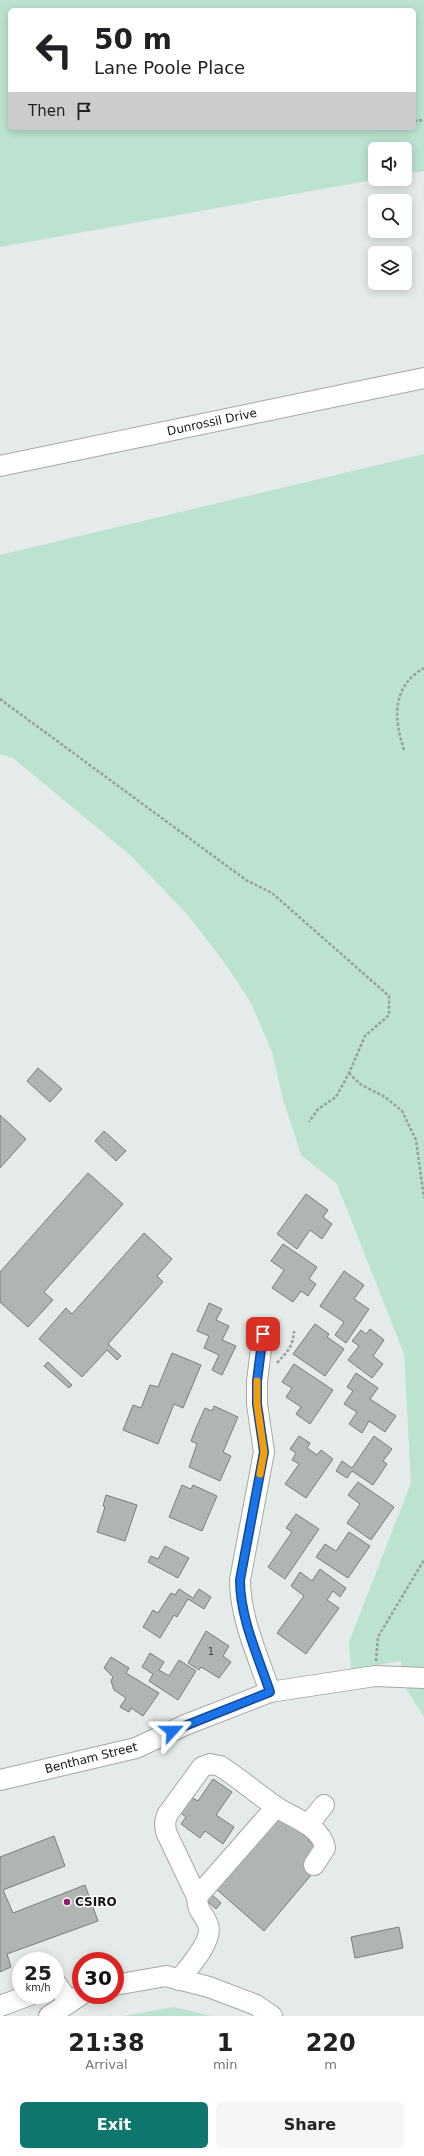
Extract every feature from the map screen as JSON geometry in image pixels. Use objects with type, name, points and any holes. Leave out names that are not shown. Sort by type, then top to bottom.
[{"type":"street","name":"Dunrossil Drive","points":[[0,466],[424,378]]},
{"type":"street","points":[[263,1334],[257,1381],[257,1404],[264,1452],[240,1580],[240,1593],[242,1608],[270,1692]]},
{"type":"street","name":"Bentham Street","points":[[0,1780],[136,1748],[185,1725],[270,1692],[339,1680],[374,1676],[424,1678]]},
{"type":"street","points":[[179,1980],[200,1953],[208,1936],[208,1926],[197,1907],[197,1897],[166,1832],[165,1823],[167,1815],[197,1771],[210,1764],[220,1766],[276,1807],[308,1825],[324,1840],[325,1848],[314,1865]]},
{"type":"street","points":[[308,1825],[324,1805]]},
{"type":"street","points":[[197,1897],[276,1807]]},
{"type":"street","points":[[124,1983],[166,1976],[209,1986],[256,2005],[272,2016]]},
{"type":"street","points":[[49,2016],[72,2000]]},
{"type":"street","points":[[0,2006],[12,2002]]},
{"type":"path","points":[[404,750],[398,729],[398,708],[403,686],[424,668]]},
{"type":"path","points":[[0,699],[246,880],[272,893],[389,996],[389,1015],[365,1036],[349,1073],[336,1097],[318,1109],[310,1122]]},
{"type":"path","points":[[349,1073],[360,1084],[385,1097],[402,1111],[416,1140],[424,1198]]},
{"type":"path","points":[[374,1676],[378,1637],[424,1560]]},
{"type":"green space","points":[[0,0],[424,0],[424,171],[412,173],[412,142],[368,142],[368,181],[0,247]]},
{"type":"green space","points":[[424,454],[424,1717],[403,1684],[401,1661],[351,1670],[349,1642],[411,1483],[404,1354],[337,1184],[301,1155],[283,1099],[272,1052],[251,1003],[224,962],[187,914],[130,855],[13,758],[0,754],[0,555]]},
{"type":"green space","points":[[174,2007],[211,2016],[123,2016]]},
{"type":"building","points":[[38,1068],[62,1089],[50,1102],[27,1081]]},
{"type":"building","points":[[0,1115],[26,1139],[0,1168]]},
{"type":"building","points":[[104,1131],[126,1151],[116,1161],[95,1141]]},
{"type":"building","points":[[88,1173],[123,1204],[44,1292],[53,1300],[28,1327],[0,1302],[0,1272]]},
{"type":"building","points":[[306,1194],[328,1210],[323,1217],[332,1224],[322,1239],[310,1230],[297,1249],[277,1234]]},
{"type":"building","points":[[144,1233],[172,1259],[157,1276],[163,1282],[108,1344],[121,1356],[117,1360],[107,1350],[82,1377],[39,1339],[66,1308],[72,1314]]},
{"type":"building","points":[[283,1244],[317,1267],[309,1279],[316,1284],[308,1296],[301,1291],[293,1302],[272,1288],[284,1270],[271,1261]]},
{"type":"building","points":[[344,1271],[364,1285],[354,1299],[369,1309],[346,1343],[335,1335],[344,1322],[320,1306]]},
{"type":"building","points":[[209,1303],[222,1309],[216,1320],[229,1326],[222,1340],[236,1346],[222,1375],[212,1370],[219,1355],[204,1348],[209,1336],[197,1331]]},
{"type":"building","points":[[315,1324],[329,1334],[327,1337],[344,1349],[325,1376],[293,1354]]},
{"type":"building","points":[[370,1329],[384,1340],[373,1356],[383,1364],[372,1378],[348,1360],[359,1346],[352,1341],[361,1330],[366,1334]]},
{"type":"building","points":[[172,1353],[201,1365],[183,1408],[174,1404],[158,1444],[123,1430],[133,1405],[141,1408],[150,1385],[158,1387]]},
{"type":"building","points":[[48,1362],[72,1385],[69,1388],[44,1366]]},
{"type":"building","points":[[294,1364],[333,1390],[310,1424],[296,1414],[301,1407],[286,1397],[292,1388],[282,1382]]},
{"type":"building","points":[[356,1373],[378,1388],[370,1399],[396,1416],[385,1432],[369,1421],[362,1433],[349,1424],[357,1412],[344,1404],[353,1391],[347,1387]]},
{"type":"building","points":[[214,1406],[238,1417],[223,1452],[231,1456],[220,1481],[189,1467],[197,1444],[191,1441],[196,1428],[205,1408],[212,1411]]},
{"type":"building","points":[[299,1436],[310,1443],[307,1448],[317,1455],[321,1450],[333,1459],[306,1498],[285,1484],[299,1464],[292,1460],[296,1453],[290,1449]]},
{"type":"building","points":[[374,1436],[392,1449],[383,1461],[387,1464],[373,1485],[352,1471],[347,1478],[336,1471],[342,1461],[352,1468]]},
{"type":"building","points":[[358,1482],[394,1507],[371,1540],[347,1523],[360,1504],[348,1495]]},
{"type":"building","points":[[182,1485],[191,1489],[193,1485],[217,1496],[202,1531],[169,1517]]},
{"type":"building","points":[[106,1495],[137,1505],[125,1541],[97,1532],[105,1507],[103,1506]]},
{"type":"building","points":[[296,1514],[319,1529],[285,1579],[268,1567],[292,1532],[286,1528]]},
{"type":"building","points":[[349,1532],[370,1546],[348,1578],[316,1557],[325,1544],[336,1551]]},
{"type":"building","points":[[165,1546],[189,1558],[178,1578],[148,1562],[151,1556],[158,1559]]},
{"type":"building","points":[[320,1569],[346,1588],[340,1597],[333,1591],[327,1600],[339,1608],[306,1654],[277,1633],[304,1596],[291,1586],[300,1572],[312,1581]]},
{"type":"building","points":[[179,1589],[193,1598],[199,1589],[211,1597],[204,1609],[188,1599],[177,1617],[174,1615],[160,1638],[143,1627],[153,1610],[158,1613],[171,1593],[175,1595]]},
{"type":"building","points":[[206,1631],[229,1646],[223,1656],[231,1662],[219,1678],[201,1667],[199,1670],[188,1663]]},
{"type":"building","points":[[150,1653],[164,1662],[159,1670],[169,1676],[179,1660],[196,1671],[178,1700],[149,1681],[153,1674],[142,1667]]},
{"type":"building","points":[[111,1657],[129,1668],[126,1673],[159,1693],[143,1716],[131,1708],[129,1712],[120,1707],[126,1698],[114,1690],[111,1681],[113,1677],[104,1668]]},
{"type":"building","points":[[213,1779],[232,1792],[216,1815],[234,1827],[223,1844],[205,1831],[200,1838],[181,1824],[186,1817],[178,1811],[189,1796],[198,1801]]},
{"type":"building","points":[[280,1817],[311,1837],[308,1840],[321,1851],[317,1868],[264,1931],[215,1888]]},
{"type":"building","name":"CSIRO","points":[[54,1836],[65,1866],[3,1890],[13,1913],[85,1885],[98,1921],[7,1954],[11,1967],[0,1972],[0,1857]]},
{"type":"building","points":[[211,1894],[221,1903],[216,1909],[206,1900]]},
{"type":"building","points":[[399,1927],[403,1948],[355,1958],[351,1937]]},
{"type":"slow traffic","points":[[257,1381],[257,1404],[264,1452],[260,1474]]},
{"type":"place","name":"CSIRO","points":[[67,1902]]},
{"type":"route","points":[[172,1731],[270,1692],[242,1608],[240,1593],[240,1580],[264,1452],[257,1404],[257,1381],[263,1334]]}]
